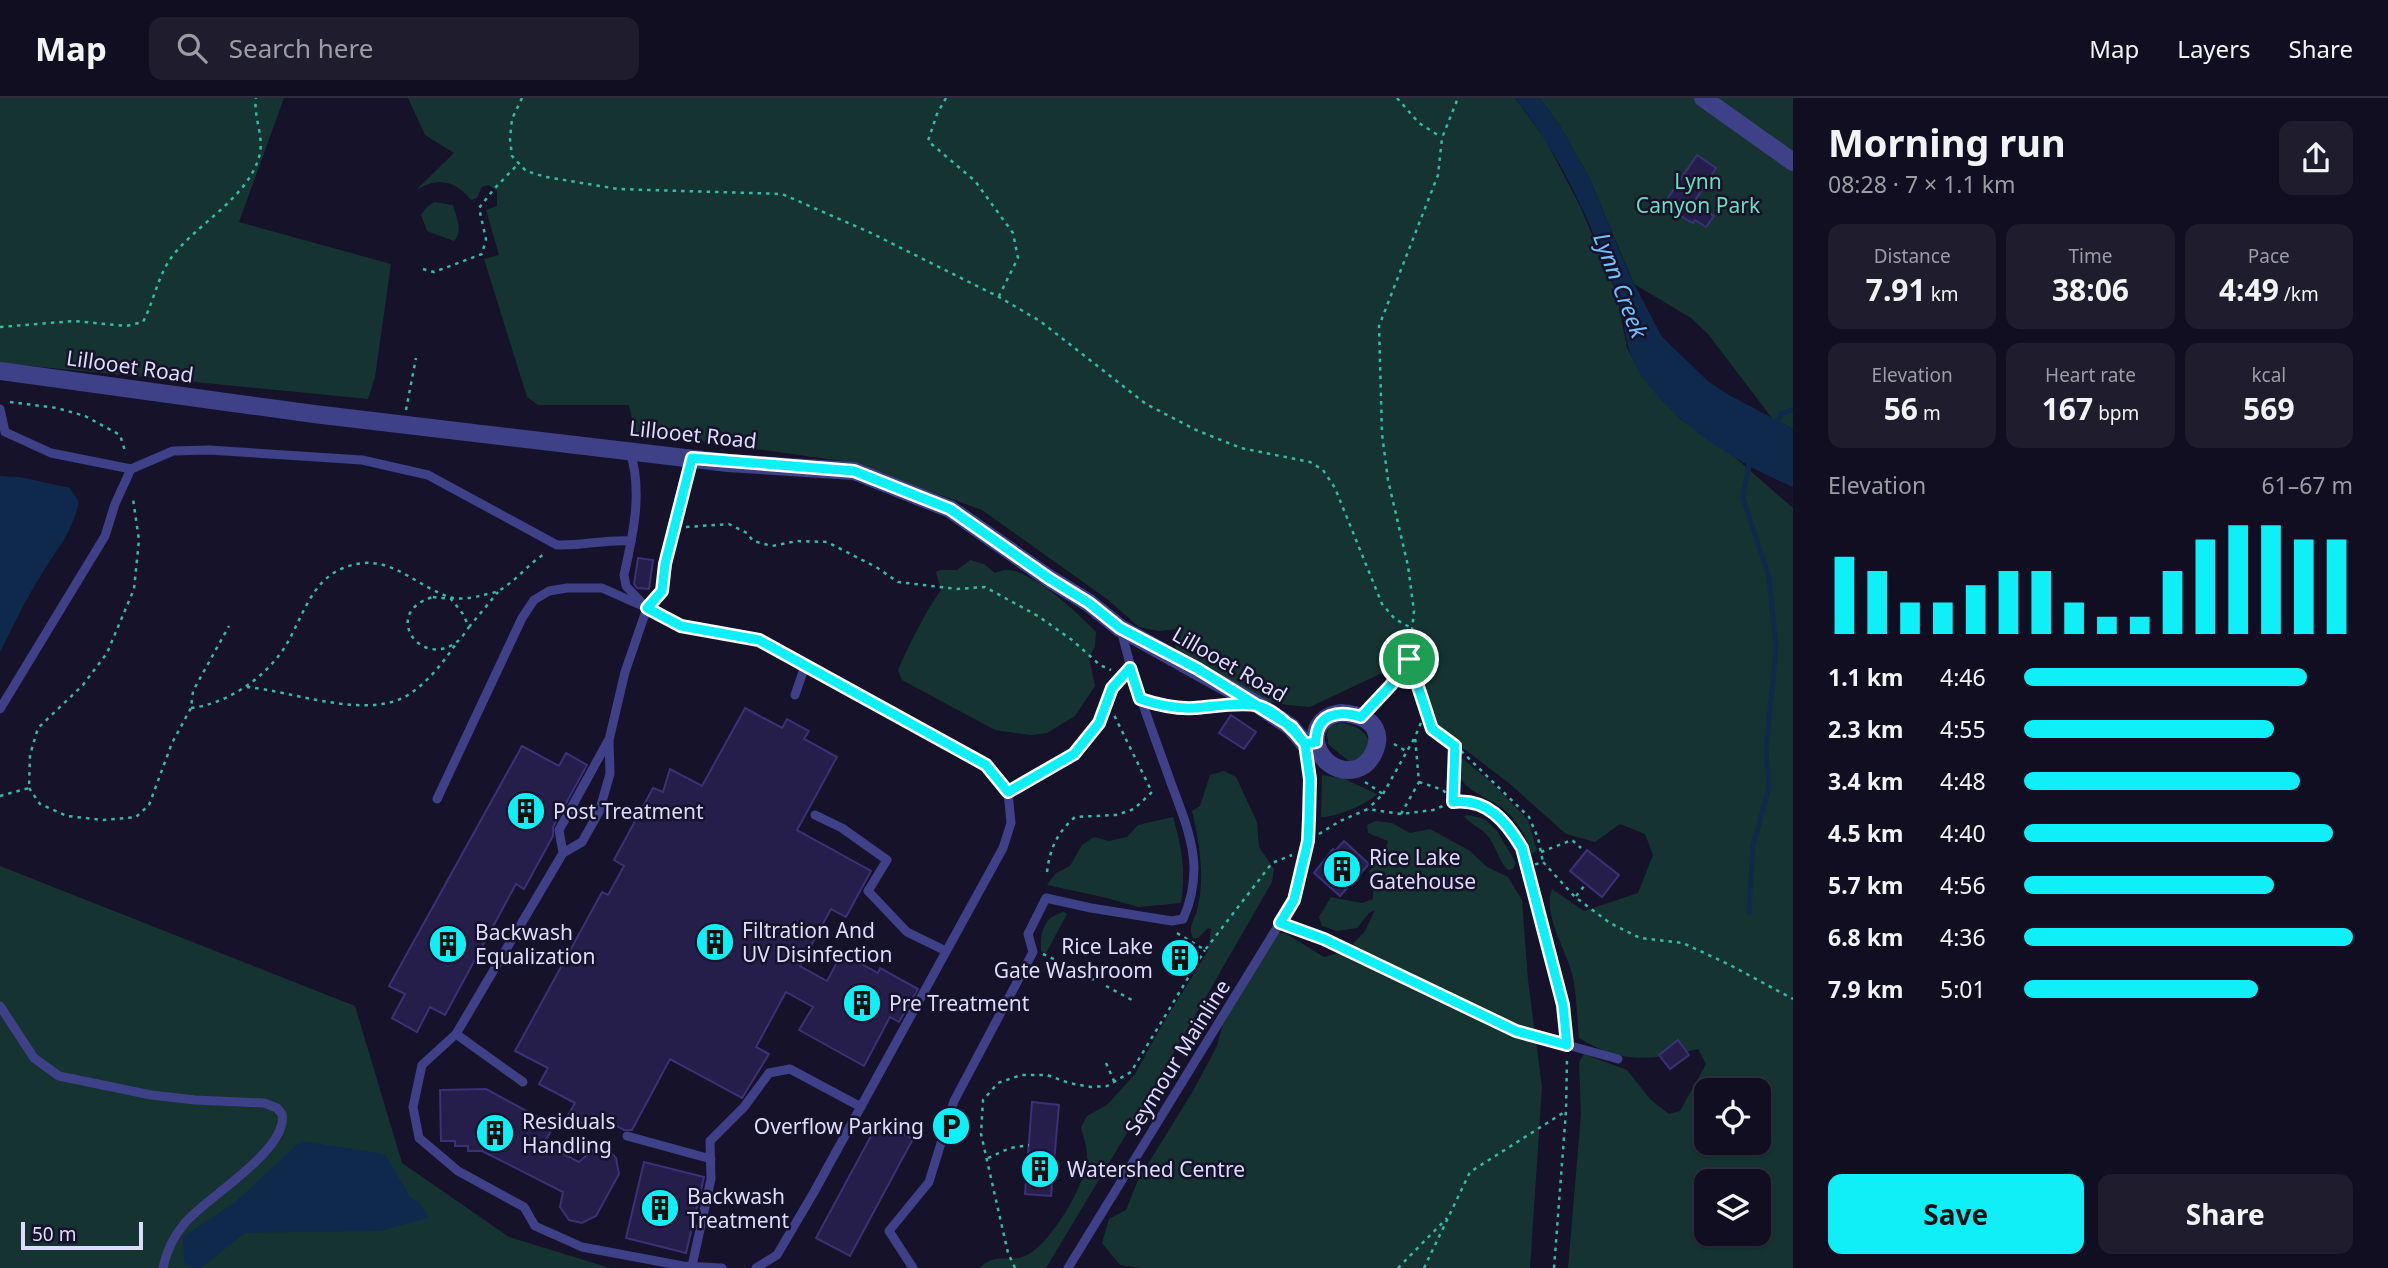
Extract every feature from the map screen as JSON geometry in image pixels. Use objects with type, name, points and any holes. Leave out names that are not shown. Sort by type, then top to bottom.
[{"type":"street","points":[[1703,98],[1793,162]]},
{"type":"street","name":"Lillooet Road","points":[[0,371],[314,414],[692,458],[854,471],[950,509],[1089,603],[1120,628],[1260,706],[1292,727],[1310,743]]},
{"type":"street","points":[[1349,713],[1361,717],[1375,728],[1377,738],[1368,762],[1360,767],[1346,769],[1326,761],[1310,743],[1319,725],[1333,714],[1349,713]]},
{"type":"lane","points":[[0,409],[5,432],[51,453],[131,469],[173,451],[209,450],[362,460],[428,475],[557,545],[574,546],[612,539],[631,541]]},
{"type":"lane","points":[[629,450],[634,464],[636,489],[631,541],[624,575],[626,586],[647,608]]},
{"type":"lane","points":[[692,458],[665,564],[662,591],[647,608],[625,672],[609,740],[610,774],[599,812],[582,842],[563,853],[456,1034],[422,1065],[412,1107],[418,1138],[458,1171],[524,1207],[535,1226],[582,1247],[692,1266],[722,1268]]},
{"type":"lane","points":[[0,709],[105,536],[115,504],[131,469]]},
{"type":"lane","points":[[437,799],[522,618],[534,600],[549,591],[567,588],[602,588],[681,626],[759,640],[986,765],[1008,792],[1011,823],[1003,848],[777,1255],[756,1268]]},
{"type":"lane","points":[[913,1268],[889,1231],[929,1182],[954,1101],[1033,953],[1028,934],[1046,898],[1172,921],[1183,919],[1189,906],[1194,865],[1191,848],[1182,813],[1140,699],[1120,628]]},
{"type":"lane","points":[[795,695],[805,666]]},
{"type":"lane","points":[[1008,792],[1074,754],[1099,723],[1112,688],[1130,668]]},
{"type":"lane","points":[[563,853],[559,830],[609,740]]},
{"type":"lane","name":"Seymour Mainline","points":[[1068,1268],[1294,900],[1308,841],[1310,743]]},
{"type":"lane","points":[[815,815],[842,828],[887,860],[868,891],[907,932],[946,951]]},
{"type":"lane","points":[[1280,923],[1324,939],[1516,1031],[1618,1059]]},
{"type":"lane","points":[[0,1006],[34,1058],[59,1076],[152,1095],[264,1103],[277,1108],[282,1114],[281,1130],[276,1140],[243,1174],[184,1224],[174,1239],[163,1268]]},
{"type":"lane","points":[[456,1034],[523,1082]]},
{"type":"lane","points":[[692,1266],[711,1179],[710,1141],[744,1107],[769,1073],[790,1069],[861,1107]]},
{"type":"lane","points":[[627,1136],[711,1159]]},
{"type":"path","points":[[0,327],[74,321],[126,326],[143,322],[155,288],[173,256],[245,185],[254,169],[260,155],[261,143],[256,98]]},
{"type":"path","points":[[516,98],[522,99],[512,119],[512,156],[526,171],[618,189],[782,194],[869,232],[999,297],[1040,321],[1146,404],[1195,430],[1241,448],[1310,462],[1323,470],[1335,488],[1382,604],[1395,619],[1413,629]]},
{"type":"path","points":[[946,98],[937,114],[928,141],[975,181],[1013,233],[1018,258],[999,297]]},
{"type":"path","points":[[1397,98],[1419,123],[1442,138]]},
{"type":"path","points":[[1361,717],[1391,685],[1409,659],[1414,611],[1408,566],[1388,480],[1382,434],[1379,326],[1438,174],[1442,138],[1458,98]]},
{"type":"path","points":[[423,269],[434,272],[482,254],[486,239],[479,208],[519,163]]},
{"type":"path","points":[[403,424],[416,358]]},
{"type":"path","points":[[0,401],[57,408],[85,416],[120,435],[131,469],[139,540],[134,589],[107,653],[83,685],[38,729],[30,755],[29,788],[40,804],[67,816],[103,820],[136,817],[149,805],[172,743],[191,708],[193,691],[229,625]]},
{"type":"path","points":[[686,527],[729,524],[747,533],[753,541],[772,546],[797,541],[827,542],[876,567],[898,582],[957,589],[985,587],[1038,616],[1072,640],[1100,665],[1111,670],[1130,668]]},
{"type":"path","points":[[246,687],[357,705],[386,702],[409,695],[436,671],[499,591],[557,545]]},
{"type":"path","points":[[191,708],[205,706],[246,687],[281,654],[313,593],[339,570],[368,562],[391,567],[451,599],[463,614],[468,627]]},
{"type":"path","points":[[458,641],[439,649],[422,648],[413,639],[407,625],[410,612],[419,601],[433,597],[475,597],[499,591]]},
{"type":"path","points":[[1409,659],[1432,729],[1455,746],[1529,817],[1543,862],[1575,897],[1610,923],[1640,938],[1682,943],[1793,999]]},
{"type":"path","points":[[1046,872],[1050,850],[1062,830],[1075,817],[1116,815],[1134,809],[1152,792],[1114,713],[1111,670]]},
{"type":"path","points":[[1140,699],[1162,706],[1192,708],[1228,705]]},
{"type":"path","points":[[1015,1268],[981,1135],[983,1100],[998,1083],[1021,1074],[1047,1075],[1091,1087],[1107,1086],[1131,1072],[1205,950],[1272,863],[1289,857],[1308,841],[1340,821],[1368,809],[1383,794],[1415,737],[1425,713]]},
{"type":"path","points":[[1401,814],[1419,782],[1415,737]]},
{"type":"path","points":[[1394,744],[1407,751]]},
{"type":"path","points":[[1453,802],[1455,746]]},
{"type":"path","points":[[1346,769],[1383,794]]},
{"type":"path","points":[[1419,782],[1443,790],[1453,802]]},
{"type":"path","points":[[0,796],[29,788]]},
{"type":"path","points":[[1368,809],[1401,814],[1433,810],[1466,800],[1490,809],[1522,848],[1563,1005],[1567,1045],[1566,1111],[1554,1268]]},
{"type":"path","points":[[1541,852],[1572,840],[1581,848]]},
{"type":"path","points":[[1527,867],[1543,862]]},
{"type":"path","points":[[1575,897],[1585,885]]},
{"type":"path","points":[[1177,933],[1205,950]]},
{"type":"path","points":[[1041,952],[1056,960]]},
{"type":"path","points":[[1068,967],[1094,980]]},
{"type":"path","points":[[1106,986],[1132,1000]]},
{"type":"path","points":[[1106,1063],[1114,1081]]},
{"type":"path","points":[[1424,1268],[1470,1172],[1566,1111]]},
{"type":"path","points":[[988,1158],[1010,1148],[1029,1145]]},
{"type":"path","points":[[1398,1268],[1449,1216]]},
{"type":"green space","points":[[0,98],[284,98],[239,222],[391,264],[375,377],[368,399],[0,363]]},
{"type":"green space","points":[[408,98],[1515,98],[1545,139],[1580,206],[1616,291],[1627,348],[1641,374],[1680,419],[1730,453],[1793,508],[1793,1268],[1568,1268],[1581,1114],[1579,1062],[1584,1054],[1627,1070],[1650,1099],[1669,1114],[1680,1111],[1694,1086],[1694,1155],[1771,1155],[1771,1078],[1698,1078],[1706,1064],[1698,1049],[1666,1056],[1637,1058],[1610,1053],[1579,1038],[1573,978],[1550,910],[1552,889],[1584,911],[1638,893],[1653,855],[1645,834],[1620,824],[1595,842],[1566,834],[1510,784],[1425,719],[1420,687],[1410,676],[1380,674],[1310,707],[1261,700],[1177,651],[1174,642],[1181,637],[1177,629],[1159,631],[1139,627],[1107,599],[982,510],[849,462],[635,432],[629,405],[538,405],[527,397],[484,259],[499,255],[486,210],[497,206],[497,191],[488,185],[482,187],[477,198],[471,200],[459,188],[446,183],[431,183],[416,190],[454,153],[425,135]]},
{"type":"green space","name":"Lynn Canyon Park","points":[[1540,98],[1793,98],[1793,429],[1772,418],[1708,334],[1691,318],[1634,284],[1588,175],[1560,126]]},
{"type":"green space","points":[[434,202],[453,205],[459,228],[454,241],[427,231],[421,215]]},
{"type":"green space","points":[[970,560],[984,564],[995,573],[1006,570],[1016,572],[1041,584],[1096,632],[1095,647],[1089,657],[1095,686],[1075,716],[1047,733],[1031,735],[995,730],[902,680],[898,670],[941,590],[936,572],[957,570]]},
{"type":"green space","points":[[1342,723],[1360,729],[1366,735],[1370,744],[1362,759],[1350,762],[1328,744],[1329,726]]},
{"type":"green space","points":[[1458,755],[1492,783],[1528,820],[1537,850],[1532,854],[1522,831],[1512,818],[1470,788],[1458,776]]},
{"type":"green space","points":[[1224,771],[1236,777],[1257,822],[1259,847],[1274,869],[1272,882],[1046,1268],[980,1268],[991,1260],[1025,1256],[1035,1250],[1055,1228],[1074,1198],[1085,1170],[1087,1151],[1081,1127],[1087,1116],[1107,1105],[1135,1074],[1208,951],[1211,929],[1208,928],[1198,938],[1193,938],[1191,934],[1201,883],[1199,846],[1192,811],[1200,806],[1210,775]]},
{"type":"green space","points":[[1322,775],[1345,779],[1377,794],[1350,810],[1321,817]]},
{"type":"green space","points":[[1464,816],[1485,819],[1497,831],[1516,863],[1513,869],[1508,870],[1487,835]]},
{"type":"green space","points":[[1173,817],[1182,860],[1181,903],[1138,907],[1047,885],[1056,873],[1070,866],[1082,845],[1094,837],[1109,841],[1127,837],[1138,825]]},
{"type":"green space","points":[[1376,821],[1392,823],[1410,833],[1430,829],[1470,851],[1487,867],[1508,877],[1522,900],[1528,980],[1542,1087],[1530,1268],[1140,1268],[1120,1265],[1102,1243],[1109,1219],[1126,1210],[1138,1180],[1193,1091],[1217,1046],[1231,994],[1264,942],[1273,934],[1285,933],[1324,957],[1346,951],[1365,931],[1375,910],[1369,913],[1357,928],[1337,931],[1322,926],[1319,917],[1331,897],[1362,903],[1373,899],[1373,883],[1369,871],[1384,854],[1388,841],[1368,833],[1367,825]]},
{"type":"green space","points":[[0,866],[355,1006],[402,1163],[509,1237],[610,1268],[0,1268]]},
{"type":"green space","points":[[1064,912],[1067,914],[1046,953],[1041,951],[1041,937],[1045,926],[1052,917]]},
{"type":"water","name":"Lynn Creek","points":[[1515,98],[1540,98],[1560,126],[1588,175],[1630,276],[1662,337],[1708,381],[1793,429],[1793,487],[1751,467],[1690,427],[1655,393],[1641,375],[1630,354],[1616,290],[1585,214],[1560,165]]},
{"type":"water","points":[[0,476],[20,477],[70,488],[79,502],[68,532],[30,593],[0,652]]},
{"type":"water","points":[[301,1141],[385,1154],[410,1197],[420,1203],[429,1218],[380,1231],[245,1233],[201,1268],[193,1268],[184,1262],[183,1237],[234,1203]]},
{"type":"building","points":[[1697,155],[1716,168],[1696,199],[1701,202],[1698,205],[1714,216],[1706,227],[1695,220],[1693,223],[1687,220],[1664,204]]},
{"type":"building","points":[[638,558],[653,560],[649,589],[637,588],[634,584]]},
{"type":"building","name":"Filtration And UV Disinfection","points":[[745,708],[782,728],[787,719],[809,731],[804,739],[837,757],[797,830],[871,871],[846,917],[831,909],[800,966],[827,981],[842,953],[878,973],[880,968],[918,989],[899,1022],[890,1017],[864,1066],[799,1030],[813,1007],[786,992],[756,1047],[769,1054],[742,1098],[670,1059],[632,1130],[624,1130],[599,1116],[593,1129],[568,1115],[575,1103],[539,1084],[548,1068],[515,1051],[602,892],[608,895],[624,866],[614,860],[653,788],[663,792],[670,769],[702,786]]},
{"type":"building","points":[[1231,715],[1256,732],[1244,749],[1219,733]]},
{"type":"building","points":[[522,746],[559,766],[566,753],[587,765],[553,827],[553,836],[524,889],[516,884],[445,1015],[430,1007],[417,1032],[392,1018],[405,994],[389,986]]},
{"type":"building","name":"Rice Lake Gatehouse","points":[[1344,841],[1369,864],[1340,896],[1314,873],[1333,849],[1335,851]]},
{"type":"building","points":[[1587,850],[1619,875],[1602,897],[1570,871]]},
{"type":"building","name":"Rice Lake Gate Washroom","points":[[1180,940],[1194,947],[1179,975],[1165,968]]},
{"type":"building","points":[[1678,1040],[1689,1055],[1670,1069],[1659,1055]]},
{"type":"building","points":[[486,1089],[554,1126],[544,1143],[555,1150],[579,1162],[595,1148],[608,1150],[616,1158],[619,1174],[596,1216],[582,1223],[569,1220],[560,1207],[563,1192],[482,1151],[468,1151],[468,1146],[455,1146],[455,1141],[441,1141],[440,1090]]},
{"type":"building","name":"Watershed Centre","points":[[1032,1102],[1059,1105],[1051,1196],[1025,1194]]},
{"type":"building","points":[[879,1121],[913,1139],[850,1256],[816,1238]]},
{"type":"building","name":"Backwash Treatment","points":[[644,1162],[704,1177],[686,1253],[626,1238]]},
{"type":"waterway","points":[[1776,425],[1782,413],[1793,410]]},
{"type":"waterway","points":[[1749,912],[1753,846],[1769,787],[1766,751],[1776,648],[1769,577],[1743,498],[1750,458]]},
{"type":"place","name":"Post Treatment","points":[[526,811]]},
{"type":"place","name":"Rice Lake Gatehouse","points":[[1342,869]]},
{"type":"place","name":"Filtration And UV Disinfection","points":[[715,942]]},
{"type":"place","name":"Backwash Equalization","points":[[448,944]]},
{"type":"place","name":"Rice Lake Gate Washroom","points":[[1180,958]]},
{"type":"place","name":"Pre Treatment","points":[[862,1003]]},
{"type":"place","name":"Overflow Parking","points":[[951,1126]]},
{"type":"place","name":"Residuals Handling","points":[[495,1133]]},
{"type":"place","name":"Watershed Centre","points":[[1040,1169]]},
{"type":"place","name":"Backwash Treatment","points":[[660,1208]]},
{"type":"route","points":[[1409,659],[1391,685],[1361,717],[1349,713],[1333,714],[1319,725],[1316,742],[1305,744],[1292,727],[1260,706],[1218,705],[1192,708],[1162,706],[1140,699],[1130,668],[1112,688],[1099,723],[1074,754],[1008,792],[986,765],[759,640],[681,626],[647,608],[662,591],[665,564],[692,458],[728,463],[854,471],[950,509],[1089,603],[1120,628],[1198,669],[1260,706],[1292,727],[1305,744],[1310,779],[1308,841],[1294,900],[1280,923],[1324,939],[1516,1031],[1567,1045],[1563,1005],[1522,848],[1513,833],[1490,809],[1466,800],[1453,802],[1455,746],[1432,729],[1409,659]]}]
